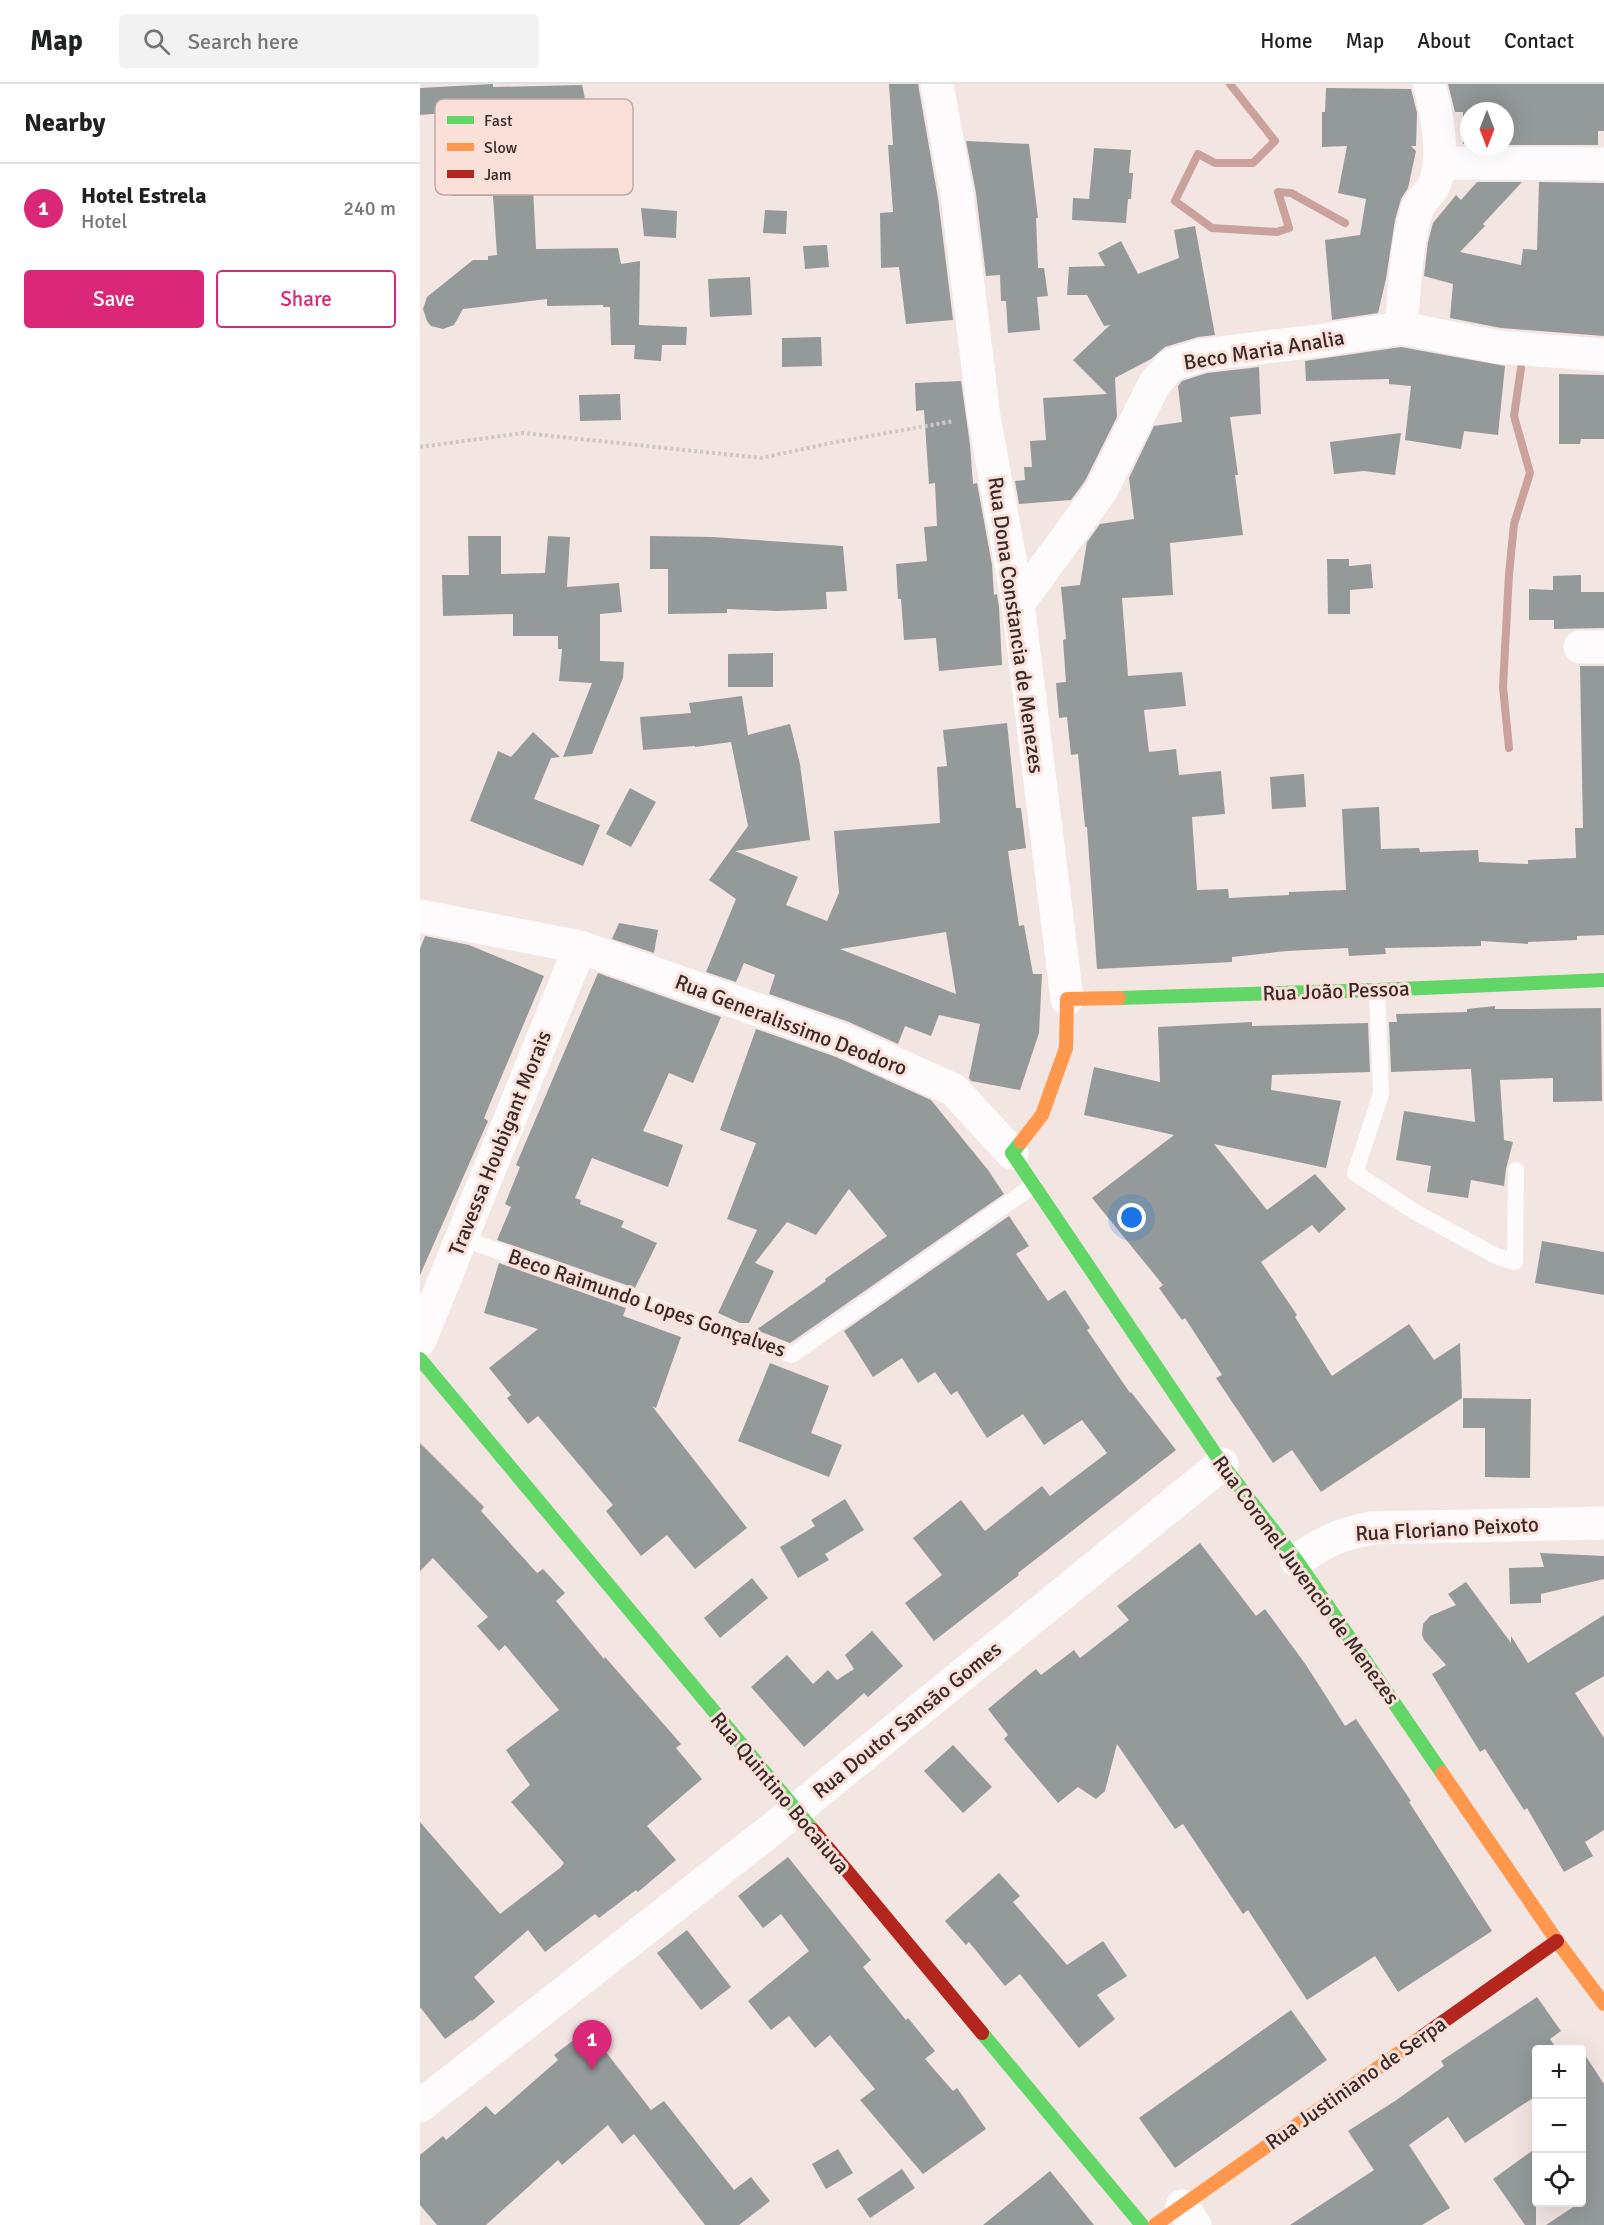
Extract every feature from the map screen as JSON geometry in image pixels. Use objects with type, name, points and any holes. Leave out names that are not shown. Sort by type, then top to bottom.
[{"type":"street","name":"Rua Dona Constancia de Menezes","points":[[937,84],[957,195],[984,417],[1017,604],[1067,999],[1066,1048],[1056,1079],[1042,1114],[1012,1153]]},
{"type":"street","points":[[1401,328],[1408,250],[1418,208],[1434,185],[1439,163],[1437,112],[1429,84]]},
{"type":"street","points":[[1439,163],[1604,164]]},
{"type":"street","name":"Beco Maria Analia","points":[[1017,604],[1101,491],[1155,383],[1171,365],[1203,356],[1401,328],[1498,347],[1604,355]]},
{"type":"street","name":"Rua Generalissimo Deodoro","points":[[420,916],[580,947],[843,1040],[954,1089],[1012,1153]]},
{"type":"street","name":"Travessa Houbigant Morais","points":[[420,1340],[580,947]]},
{"type":"street","name":"Rua João Pessoa","points":[[1067,999],[1377,990],[1604,980]]},
{"type":"street","name":"Rua Coronel Juvencio de Menezes","points":[[1012,1153],[1222,1464],[1297,1561],[1557,1941],[1604,2004]]},
{"type":"street","name":"Rua Quintino Bocaiuva","points":[[420,1359],[1142,2225]]},
{"type":"street","name":"Rua Doutor Sansão Gomes","points":[[420,2106],[795,1811],[1222,1464]]},
{"type":"street","name":"Rua Floriano Peixoto","points":[[1297,1561],[1323,1542],[1347,1533],[1371,1528],[1604,1522]]},
{"type":"street","name":"Rua Justiniano de Serpa","points":[[1155,2225],[1189,2215],[1557,1941]]},
{"type":"lane","points":[[1377,990],[1381,1094],[1355,1173],[1415,1212],[1496,1256],[1515,1262],[1516,1170]]},
{"type":"lane","name":"Beco Raimundo Lopes Gonçalves","points":[[461,1238],[792,1355],[1034,1185]]},
{"type":"path","points":[[420,447],[523,433],[761,458],[842,441],[984,417]]},
{"type":"building","points":[[493,84],[493,87],[582,85],[585,99],[435,99],[435,114],[420,115],[420,88]]},
{"type":"building","points":[[889,84],[918,84],[938,198],[953,320],[906,324],[899,267],[881,268],[880,213],[893,212],[888,145],[893,145]]},
{"type":"building","points":[[1448,84],[1604,84],[1604,131],[1598,131],[1598,145],[1514,145],[1514,102],[1460,102],[1460,112],[1455,112]]},
{"type":"building","points":[[1326,88],[1411,89],[1417,113],[1416,146],[1411,146],[1416,151],[1408,188],[1401,199],[1395,220],[1378,313],[1332,320],[1325,240],[1360,235],[1366,199],[1338,193],[1347,146],[1322,147],[1322,112],[1325,112]]},
{"type":"building","points":[[966,141],[1029,144],[1038,218],[1036,218],[1038,268],[1044,268],[1048,296],[1037,297],[1040,330],[1008,333],[1006,301],[1001,301],[1000,275],[986,276],[976,193]]},
{"type":"building","points":[[1094,148],[1131,150],[1129,173],[1133,173],[1126,223],[1072,220],[1073,198],[1089,199]]},
{"type":"building","points":[[1477,182],[1522,182],[1460,252],[1521,265],[1523,249],[1537,250],[1539,182],[1604,183],[1604,336],[1501,328],[1450,318],[1453,284],[1424,276],[1428,242],[1433,223],[1456,195],[1461,200]]},
{"type":"building","points":[[533,195],[536,249],[618,248],[621,264],[640,261],[639,325],[687,327],[686,345],[662,345],[661,361],[634,359],[635,345],[611,345],[610,307],[603,307],[603,305],[547,306],[547,299],[463,309],[454,325],[443,329],[431,326],[423,309],[427,297],[473,260],[488,260],[488,256],[497,255],[493,196],[452,196]]},
{"type":"building","points":[[641,208],[677,211],[676,238],[644,236]]},
{"type":"building","points":[[765,210],[787,211],[786,234],[763,233]]},
{"type":"building","points":[[1195,226],[1215,335],[1198,337],[1165,347],[1151,359],[1115,378],[1117,417],[1085,481],[1071,500],[1019,504],[1015,481],[1025,480],[1024,467],[1032,467],[1030,441],[1046,440],[1043,398],[1107,394],[1073,360],[1110,325],[1104,326],[1087,295],[1067,295],[1069,267],[1105,266],[1098,253],[1121,241],[1138,274],[1179,258],[1174,230]]},
{"type":"building","points":[[827,245],[829,267],[805,269],[803,246]]},
{"type":"building","points":[[750,277],[752,315],[710,317],[708,279]]},
{"type":"building","points":[[821,337],[822,366],[782,367],[782,338]]},
{"type":"building","points":[[1401,347],[1505,366],[1498,435],[1464,431],[1461,449],[1405,440],[1411,386],[1389,384],[1389,379],[1306,381],[1305,361]]},
{"type":"building","points":[[1259,367],[1261,414],[1230,417],[1243,535],[1170,543],[1173,595],[1122,598],[1128,676],[1182,672],[1186,706],[1144,710],[1149,752],[1176,749],[1179,775],[1221,771],[1225,814],[1192,817],[1197,890],[1228,889],[1229,898],[1289,895],[1289,892],[1346,890],[1342,809],[1379,807],[1381,849],[1419,848],[1420,852],[1478,850],[1479,862],[1528,864],[1528,860],[1576,858],[1575,828],[1583,828],[1580,666],[1604,666],[1604,935],[1577,936],[1577,940],[1528,942],[1528,944],[1481,941],[1481,946],[1385,948],[1386,954],[1349,956],[1348,948],[1287,951],[1232,957],[1232,962],[1097,969],[1087,827],[1085,827],[1078,754],[1071,755],[1067,717],[1059,718],[1056,683],[1066,682],[1063,640],[1066,639],[1061,587],[1080,585],[1087,542],[1100,524],[1134,519],[1129,478],[1154,426],[1182,422],[1178,386],[1182,381],[1207,373]]},
{"type":"building","points":[[1559,374],[1604,375],[1604,439],[1581,439],[1580,444],[1559,444]]},
{"type":"building","points":[[961,381],[973,484],[977,483],[992,565],[994,595],[997,594],[999,607],[1002,665],[939,671],[936,638],[904,640],[896,564],[927,561],[924,527],[937,526],[935,483],[929,484],[924,410],[916,411],[915,383]]},
{"type":"building","points":[[620,394],[621,420],[580,421],[579,395]]},
{"type":"building","points":[[1401,433],[1395,475],[1364,471],[1334,474],[1330,442]]},
{"type":"building","points":[[468,536],[501,536],[501,574],[545,573],[548,536],[570,537],[567,587],[619,583],[622,612],[600,614],[600,661],[624,662],[623,678],[592,754],[563,757],[592,683],[559,681],[562,649],[558,649],[558,636],[513,636],[513,614],[443,616],[442,575],[469,575]]},
{"type":"building","points":[[650,536],[712,537],[843,546],[847,591],[826,592],[827,609],[778,611],[727,609],[727,613],[668,614],[668,569],[650,569]]},
{"type":"building","points":[[1327,559],[1349,559],[1349,566],[1371,564],[1373,588],[1350,590],[1350,614],[1328,614]]},
{"type":"building","points":[[1581,575],[1581,592],[1604,592],[1604,628],[1554,629],[1554,620],[1529,620],[1529,589],[1553,590],[1553,576]]},
{"type":"building","points":[[773,653],[773,687],[728,687],[728,654]]},
{"type":"building","points":[[742,696],[748,735],[790,724],[800,764],[810,840],[735,851],[798,877],[786,905],[827,921],[839,893],[834,831],[940,823],[937,767],[947,766],[943,730],[1007,723],[1016,808],[1021,808],[1026,848],[1008,851],[1019,926],[1024,925],[1033,974],[1042,974],[1039,1033],[1020,1090],[971,1081],[969,1078],[980,1024],[939,1015],[931,1036],[905,1026],[898,1044],[849,1022],[769,994],[775,975],[744,963],[736,982],[706,972],[736,899],[709,880],[748,826],[731,742],[643,750],[640,717],[691,713],[689,703]],"holes":[[[946,932],[956,994],[840,949]]]},
{"type":"building","points":[[533,732],[560,757],[551,758],[534,799],[600,825],[583,866],[470,821],[498,751],[511,757]]},
{"type":"building","points":[[1304,774],[1306,807],[1272,809],[1270,777]]},
{"type":"building","points":[[630,788],[656,802],[631,847],[606,834]]},
{"type":"building","points":[[619,923],[658,930],[654,953],[612,939]]},
{"type":"building","points":[[425,936],[469,945],[544,976],[484,1118],[488,1121],[420,1275],[420,949]]},
{"type":"building","points":[[598,973],[721,1017],[693,1083],[669,1073],[643,1131],[683,1145],[668,1187],[592,1158],[575,1198],[581,1200],[580,1204],[624,1221],[621,1227],[657,1243],[635,1288],[497,1240],[511,1207],[505,1204],[520,1167],[516,1165]]},
{"type":"building","points":[[1495,1006],[1495,1009],[1601,1008],[1602,1101],[1553,1102],[1553,1078],[1500,1080],[1504,1140],[1513,1142],[1504,1186],[1471,1180],[1468,1198],[1427,1192],[1431,1166],[1396,1160],[1404,1111],[1475,1122],[1471,1069],[1391,1072],[1389,1022],[1397,1022],[1396,1014],[1467,1012],[1467,1009]]},
{"type":"building","points":[[1252,1022],[1252,1026],[1368,1023],[1370,1072],[1272,1075],[1271,1090],[1341,1101],[1326,1168],[1214,1144],[1267,1210],[1315,1174],[1346,1209],[1319,1233],[1312,1225],[1261,1262],[1297,1315],[1295,1317],[1332,1376],[1409,1324],[1434,1360],[1460,1343],[1462,1398],[1321,1492],[1292,1450],[1273,1463],[1216,1378],[1222,1375],[1185,1318],[1182,1320],[1159,1288],[1163,1285],[1092,1198],[1174,1135],[1084,1115],[1094,1067],[1160,1082],[1158,1027]]},
{"type":"building","points":[[756,1029],[836,1057],[931,1100],[988,1170],[1004,1194],[790,1343],[756,1330],[887,1236],[849,1189],[816,1235],[787,1222],[755,1263],[774,1271],[749,1323],[740,1323],[718,1313],[757,1230],[727,1219],[756,1143],[720,1130]]},
{"type":"building","points":[[1009,1216],[1029,1246],[1016,1254],[1048,1301],[1065,1290],[1090,1328],[1087,1330],[1130,1393],[1176,1450],[934,1641],[905,1603],[942,1575],[913,1538],[961,1500],[985,1531],[1042,1486],[1050,1496],[1107,1453],[1082,1420],[1044,1445],[1023,1414],[987,1438],[957,1391],[951,1395],[935,1372],[918,1383],[902,1358],[873,1377],[844,1331]]},
{"type":"building","points":[[1542,1241],[1604,1252],[1604,1295],[1535,1283]]},
{"type":"building","points":[[499,1263],[626,1308],[623,1316],[681,1337],[656,1408],[652,1406],[747,1528],[695,1569],[667,1535],[641,1556],[606,1511],[613,1505],[538,1416],[528,1424],[507,1398],[511,1395],[489,1368],[538,1329],[484,1313]]},
{"type":"building","points":[[770,1363],[829,1386],[811,1433],[842,1445],[829,1477],[738,1441]]},
{"type":"building","points":[[1463,1398],[1531,1399],[1530,1478],[1485,1477],[1485,1428],[1463,1428]]},
{"type":"building","points":[[420,1443],[484,1507],[481,1511],[537,1573],[543,1569],[565,1593],[556,1601],[604,1659],[605,1657],[681,1744],[676,1748],[702,1779],[647,1826],[676,1860],[638,1892],[636,1890],[599,1918],[595,1914],[545,1952],[528,1930],[474,1977],[495,2002],[445,2039],[420,2007],[420,1822],[500,1914],[560,1868],[564,1863],[511,1802],[530,1785],[506,1750],[559,1710],[505,1645],[499,1651],[477,1626],[488,1617],[433,1558],[420,1571]]},
{"type":"building","points":[[845,1499],[864,1530],[825,1554],[829,1560],[798,1578],[780,1547],[815,1526],[811,1520]]},
{"type":"building","points":[[1200,1543],[1256,1616],[1265,1609],[1306,1665],[1345,1726],[1356,1719],[1411,1801],[1409,1802],[1492,1931],[1398,1992],[1375,1956],[1307,2000],[1248,1910],[1243,1914],[1183,1824],[1175,1829],[1117,1744],[1105,1791],[1096,1799],[1078,1787],[1058,1803],[1004,1739],[1008,1735],[988,1709],[1036,1669],[1041,1675],[1074,1650],[1080,1658],[1129,1620],[1117,1606]]},
{"type":"building","points":[[1540,1553],[1604,1556],[1604,1579],[1541,1594],[1541,1603],[1510,1604],[1509,1568],[1544,1567]]},
{"type":"building","points":[[752,1578],[768,1598],[720,1638],[704,1618]]},
{"type":"building","points":[[1466,1582],[1511,1643],[1511,1636],[1528,1663],[1604,1615],[1604,1676],[1575,1693],[1604,1738],[1604,1830],[1585,1842],[1593,1856],[1564,1872],[1527,1808],[1524,1810],[1485,1749],[1480,1752],[1432,1674],[1446,1665],[1424,1640],[1423,1624],[1430,1616],[1456,1605],[1448,1594]]},
{"type":"building","points":[[872,1631],[903,1666],[868,1697],[864,1693],[804,1747],[751,1687],[787,1655],[813,1684],[828,1670],[837,1680],[854,1669],[845,1655]]},
{"type":"building","points":[[953,1745],[992,1787],[963,1813],[924,1771]]},
{"type":"building","points":[[788,1857],[871,1960],[863,1967],[906,2020],[908,2018],[935,2051],[925,2059],[953,2091],[957,2088],[986,2129],[923,2174],[860,2100],[875,2089],[830,2035],[815,2048],[789,2016],[771,2030],[748,2001],[809,1951],[781,1914],[763,1928],[738,1896]]},
{"type":"building","points":[[999,1873],[1020,1896],[1013,1902],[1067,1965],[1103,1941],[1127,1976],[1097,1995],[1115,2019],[1079,2048],[1020,1974],[1005,1986],[969,1942],[966,1945],[945,1921]]},
{"type":"building","points":[[687,1930],[731,1987],[701,2010],[657,1953]]},
{"type":"building","points":[[1537,1997],[1561,2031],[1550,2039],[1554,2045],[1532,2045],[1532,2099],[1465,2143],[1448,2117],[1409,2145],[1450,2208],[1422,2225],[1290,2225],[1374,2170],[1348,2131],[1444,2066],[1441,2061]]},
{"type":"building","points":[[1291,2010],[1327,2060],[1175,2168],[1139,2118]]},
{"type":"building","points":[[588,2029],[651,2110],[664,2101],[734,2190],[751,2177],[770,2201],[739,2225],[705,2225],[634,2134],[622,2144],[608,2125],[562,2165],[558,2160],[486,2225],[437,2225],[420,2205],[420,2155],[443,2136],[446,2140],[486,2106],[495,2115],[558,2060],[554,2055]]},
{"type":"building","points":[[1586,2057],[1604,2084],[1604,2225],[1546,2225],[1573,2207],[1586,2207]]},
{"type":"building","points":[[838,2149],[853,2173],[826,2189],[812,2164]]},
{"type":"building","points":[[1532,2151],[1532,2207],[1536,2207],[1536,2225],[1525,2225],[1493,2179]]},
{"type":"building","points":[[902,2169],[915,2188],[870,2218],[857,2199]]},
{"type":"building","points":[[1050,2171],[1094,2225],[983,2225]]},
{"type":"waterway","points":[[1230,84],[1275,141],[1253,163],[1215,163],[1198,154],[1175,201],[1212,228],[1277,232],[1289,228],[1278,192],[1291,193],[1345,223]]},
{"type":"waterway","points":[[1509,748],[1503,687],[1509,574],[1514,524],[1530,473],[1514,416],[1521,368]]},
{"type":"traffic: fast","points":[[1119,998],[1604,980]]},
{"type":"traffic: fast","points":[[1021,1142],[1012,1153],[1222,1464],[1297,1561],[1442,1773]]},
{"type":"traffic: fast","points":[[420,1359],[813,1830]]},
{"type":"traffic: fast","points":[[982,2033],[1142,2225]]},
{"type":"traffic: slow","points":[[1021,1142],[1042,1115],[1066,1048],[1067,999],[1119,998]]},
{"type":"traffic: slow","points":[[1442,1773],[1557,1941],[1604,2004]]},
{"type":"traffic: slow","points":[[1155,2225],[1423,2036]]},
{"type":"traffic: jam","points":[[813,1830],[982,2033]]},
{"type":"traffic: jam","points":[[1423,2036],[1557,1941]]},
{"type":"place","name":"Hotel Estrela","points":[[592,2070]]}]
